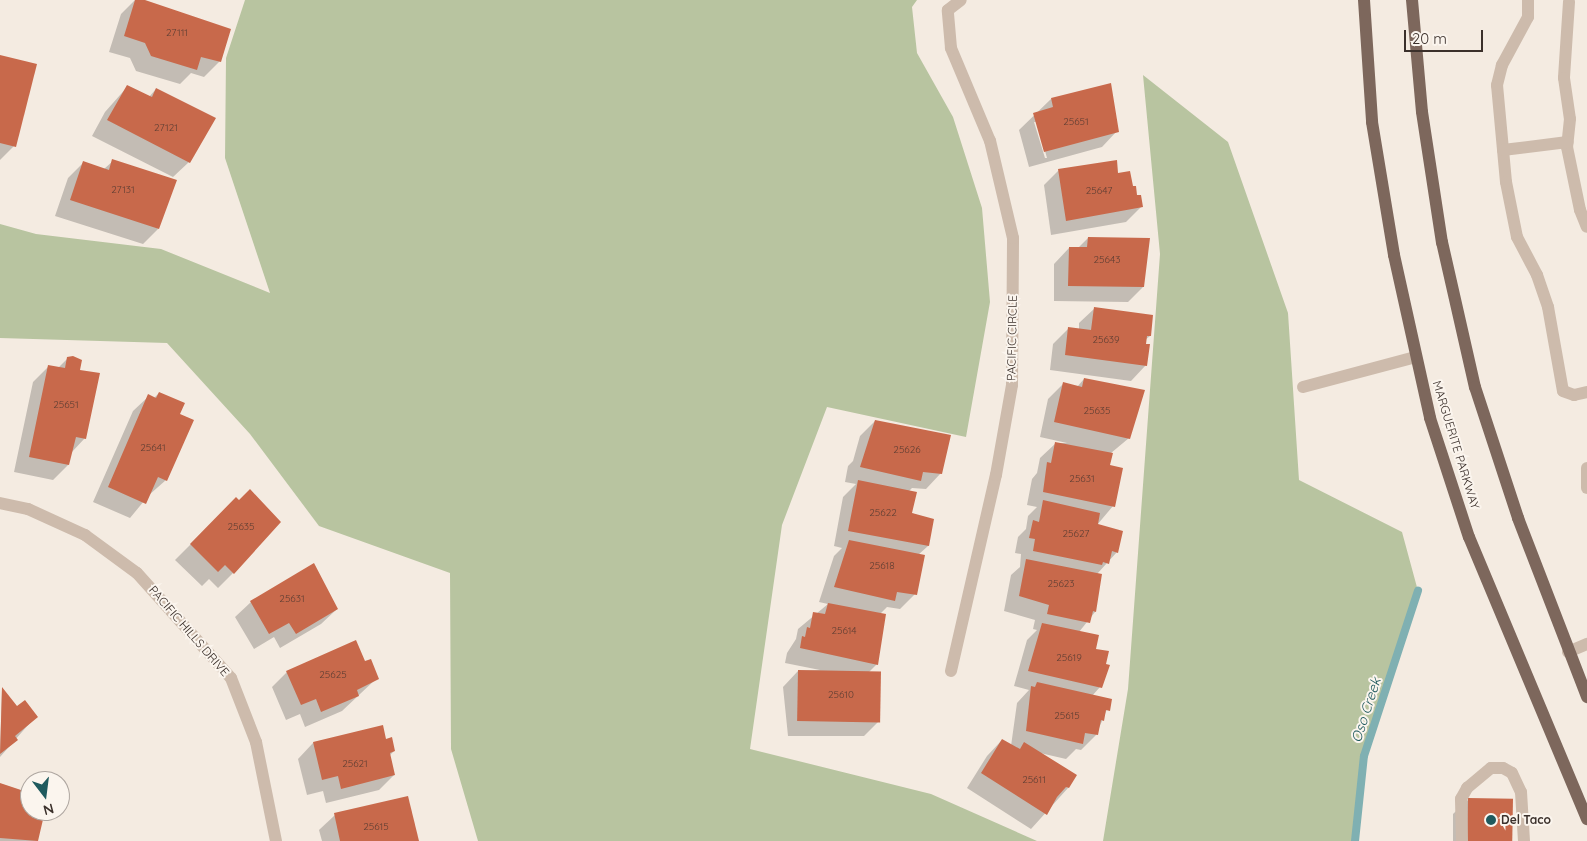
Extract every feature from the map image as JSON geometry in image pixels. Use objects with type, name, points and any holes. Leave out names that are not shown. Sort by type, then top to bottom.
[{"type":"main road","name":"MARGUERITE PARKWAY","points":[[1364,0],[1372,122],[1394,255],[1430,418],[1469,537],[1587,819]]},
{"type":"main road","points":[[1412,0],[1422,112],[1442,242],[1475,387],[1518,518],[1568,652],[1587,697]]},
{"type":"street","name":"PACIFIC CIRCLE","points":[[951,671],[996,475],[1012,385],[1013,238],[990,141],[952,48],[948,10],[961,0]]},
{"type":"street","points":[[1528,0],[1528,17],[1502,65],[1497,85],[1503,150],[1517,237],[1537,275],[1548,307],[1563,391],[1574,395],[1587,392]]},
{"type":"street","points":[[1569,2],[1564,78],[1570,119],[1568,142],[1580,210],[1587,227]]},
{"type":"street","points":[[1503,150],[1568,142]]},
{"type":"street","points":[[1302,387],[1416,357]]},
{"type":"street","points":[[1587,468],[1587,488]]},
{"type":"street","name":"PACIFIC HILLS DRIVE","points":[[0,503],[28,509],[85,535],[137,573],[231,678],[256,742],[276,841]]},
{"type":"street","points":[[1568,652],[1587,644]]},
{"type":"street","points":[[1462,841],[1461,800],[1466,788],[1491,768],[1503,768],[1512,773],[1521,792],[1524,841]]},
{"type":"green space","points":[[245,0],[917,0],[912,7],[917,53],[953,117],[982,208],[990,302],[966,437],[827,407],[782,525],[750,749],[931,794],[1037,841],[478,841],[451,749],[450,573],[319,526],[250,434],[167,343],[0,338],[0,224],[36,234],[161,249],[270,293],[225,158],[226,58]]},
{"type":"green space","points":[[1143,75],[1228,142],[1288,313],[1299,480],[1402,532],[1418,591],[1364,756],[1355,841],[1103,841],[1128,689],[1160,254]]},
{"type":"building","points":[[135,0],[145,0],[231,29],[221,62],[201,57],[197,70],[151,56],[145,43],[124,36]]},
{"type":"building","points":[[0,55],[37,64],[16,147],[0,143]]},
{"type":"building","points":[[1111,83],[1119,132],[1044,152],[1033,113],[1053,107],[1051,98]]},
{"type":"building","points":[[127,85],[152,97],[156,88],[216,118],[190,163],[107,120]]},
{"type":"building","points":[[112,159],[177,180],[159,229],[70,200],[83,161],[109,170]]},
{"type":"building","points":[[1117,160],[1118,173],[1130,171],[1133,186],[1136,186],[1137,195],[1141,195],[1143,207],[1066,221],[1058,169]]},
{"type":"building","points":[[1088,237],[1150,238],[1144,287],[1068,286],[1069,247],[1087,247]]},
{"type":"building","points":[[1094,307],[1153,315],[1151,336],[1147,336],[1146,344],[1150,344],[1147,366],[1065,355],[1068,327],[1091,330]]},
{"type":"building","points":[[73,356],[82,360],[80,370],[100,373],[86,439],[76,437],[69,465],[29,457],[48,365],[65,368],[67,357]]},
{"type":"building","points":[[1084,378],[1145,390],[1130,439],[1054,422],[1063,382],[1082,387]]},
{"type":"building","points":[[159,392],[185,403],[180,414],[194,420],[167,481],[158,477],[146,504],[108,487],[148,394],[156,398]]},
{"type":"building","points":[[875,420],[951,435],[942,474],[923,472],[921,481],[860,467]]},
{"type":"building","points":[[1055,442],[1113,453],[1110,465],[1123,468],[1115,507],[1043,492],[1047,462],[1051,463]]},
{"type":"building","points":[[858,480],[917,492],[912,513],[934,519],[929,546],[848,531]]},
{"type":"building","points":[[250,489],[281,522],[234,574],[225,565],[218,572],[190,544],[236,497],[239,500]]},
{"type":"building","points":[[1043,500],[1100,513],[1098,524],[1123,531],[1118,553],[1112,551],[1109,564],[1103,562],[1102,565],[1033,551],[1035,539],[1029,538],[1033,520],[1039,522]]},
{"type":"building","points":[[849,540],[925,555],[917,595],[897,592],[895,601],[834,587]]},
{"type":"building","points":[[1026,559],[1102,574],[1096,612],[1093,611],[1090,623],[1047,614],[1049,605],[1019,596]]},
{"type":"building","points":[[314,563],[338,609],[296,634],[289,623],[269,634],[250,601]]},
{"type":"building","points":[[828,603],[886,614],[878,665],[800,648],[802,636],[805,637],[807,627],[810,628],[813,612],[825,614]]},
{"type":"building","points":[[1042,623],[1099,635],[1096,649],[1109,651],[1106,664],[1110,665],[1102,688],[1028,671]]},
{"type":"building","points":[[356,640],[365,661],[371,659],[379,679],[357,690],[359,696],[321,712],[316,699],[301,705],[286,671]]},
{"type":"building","points":[[798,670],[881,671],[880,722],[797,721]]},
{"type":"building","points":[[1037,682],[1112,699],[1110,711],[1106,710],[1104,721],[1101,720],[1098,735],[1085,733],[1083,744],[1026,731],[1031,686],[1035,687]]},
{"type":"building","points":[[2,687],[17,706],[25,700],[38,717],[15,736],[18,740],[0,754]]},
{"type":"building","points":[[383,725],[386,739],[392,737],[395,751],[390,753],[395,775],[341,789],[338,776],[322,780],[313,742]]},
{"type":"building","points":[[1002,739],[1020,749],[1024,742],[1077,775],[1069,788],[1066,787],[1057,797],[1047,815],[981,773]]},
{"type":"building","points":[[0,783],[20,790],[20,821],[43,821],[38,841],[0,838]]},
{"type":"building","points":[[408,796],[419,841],[340,841],[334,813]]},
{"type":"building","name":"Del Taco","points":[[1468,798],[1513,799],[1512,841],[1467,841]]},
{"type":"waterway","name":"Oso Creek","points":[[1355,841],[1364,756],[1418,591]]},
{"type":"place","name":"Del Taco","points":[[1491,820]]}]
